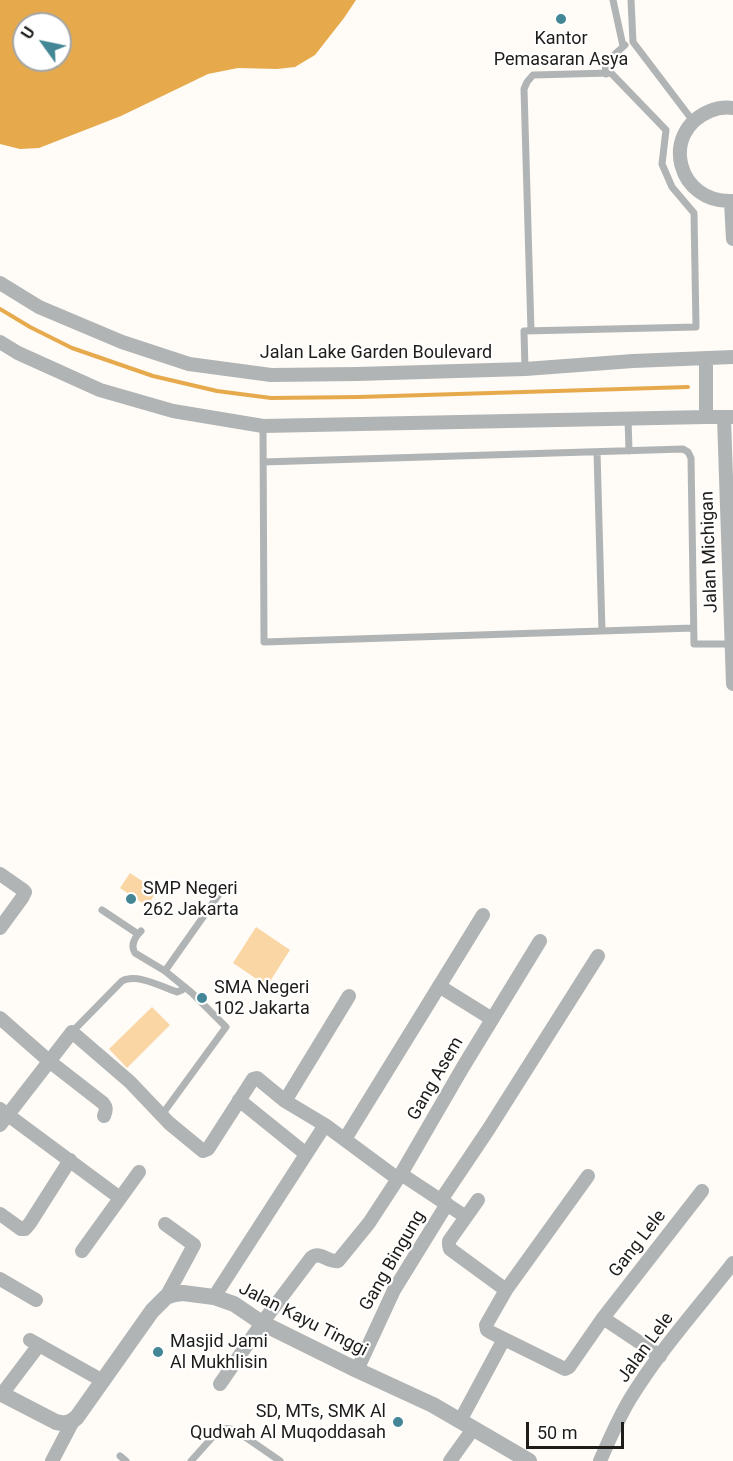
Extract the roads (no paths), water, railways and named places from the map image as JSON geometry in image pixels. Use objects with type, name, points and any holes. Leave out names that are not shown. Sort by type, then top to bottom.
[{"type":"street","points":[[733,108],[715,108],[693,121],[684,135],[680,151],[681,167],[688,182],[700,194],[715,201],[732,202],[733,239]]},
{"type":"street","name":"Jalan Lake Garden Boulevard","points":[[0,283],[39,307],[122,342],[189,364],[271,375],[525,369],[733,357]]},
{"type":"street","points":[[0,342],[18,353],[100,390],[173,411],[263,426],[729,417]]},
{"type":"street","points":[[706,358],[706,417]]},
{"type":"street","name":"Jalan Michigan","points":[[729,417],[733,684]]},
{"type":"street","points":[[0,874],[25,892],[0,928]]},
{"type":"street","points":[[345,1139],[483,915]]},
{"type":"street","name":"Gang Asem","points":[[262,1323],[311,1258],[317,1254],[333,1262],[338,1261],[369,1223],[400,1176],[540,940]]},
{"type":"street","name":"Gang Bingung","points":[[357,1370],[394,1290],[444,1202],[598,956]]},
{"type":"street","points":[[439,986],[492,1019]]},
{"type":"street","points":[[285,1101],[349,996]]},
{"type":"street","points":[[0,1018],[49,1061],[103,1102],[106,1106],[104,1116]]},
{"type":"street","points":[[120,1198],[70,1160],[2,1117],[72,1032],[130,1082],[161,1116],[202,1151],[208,1149],[253,1079],[257,1078],[285,1101],[326,1125],[400,1176],[466,1217]]},
{"type":"street","points":[[239,1100],[306,1154]]},
{"type":"street","points":[[214,1297],[326,1125]]},
{"type":"street","points":[[0,1214],[25,1229],[70,1160]]},
{"type":"street","points":[[82,1251],[139,1172]]},
{"type":"street","points":[[450,1461],[504,1340],[486,1327],[506,1290],[588,1176]]},
{"type":"street","name":"Gang Lele","points":[[504,1340],[565,1369],[569,1367],[603,1318],[702,1191]]},
{"type":"street","points":[[478,1200],[448,1245],[450,1249],[506,1290]]},
{"type":"street","points":[[103,1381],[35,1342],[1,1394],[56,1422],[64,1424],[77,1418],[153,1311],[166,1297],[194,1245],[165,1224]]},
{"type":"street","name":"Jalan Lele","points":[[600,1461],[614,1428],[631,1398],[660,1356],[733,1263]]},
{"type":"street","points":[[0,1279],[36,1300]]},
{"type":"street","name":"Jalan Kayu Tinggi","points":[[166,1297],[183,1293],[214,1297],[234,1304],[262,1323],[433,1405],[522,1459]]},
{"type":"street","points":[[603,1318],[660,1356]]},
{"type":"street","points":[[220,1384],[262,1323]]},
{"type":"street","points":[[52,1461],[73,1421]]},
{"type":"lane","points":[[613,0],[623,46]]},
{"type":"lane","points":[[631,0],[633,42],[693,121]]},
{"type":"lane","points":[[606,74],[605,63],[623,46],[633,42]]},
{"type":"lane","points":[[525,369],[524,331],[531,331],[696,327],[694,213],[672,187],[663,164],[666,130],[611,73],[533,75],[524,89],[531,331]]},
{"type":"lane","points":[[628,418],[629,451]]},
{"type":"lane","points":[[263,426],[264,642],[693,628]]},
{"type":"lane","points":[[263,462],[683,449],[691,458],[694,644],[732,644]]},
{"type":"lane","points":[[597,452],[602,631]]},
{"type":"lane","points":[[165,972],[220,893]]},
{"type":"lane","points":[[102,910],[139,932],[133,946],[135,952],[185,987],[226,1026],[161,1116]]},
{"type":"lane","points":[[72,1032],[122,981],[127,979],[141,980],[177,992],[185,987]]},
{"type":"lane","points":[[191,1461],[223,1428],[238,1432],[280,1461]]},
{"type":"waterway","points":[[0,309],[72,348],[153,376],[217,391],[271,398],[688,387]]},
{"type":"place","name":"Kantor Pemasaran Asya","points":[[561,19]]},
{"type":"place","name":"SMP Negeri 262 Jakarta","points":[[131,899]]},
{"type":"place","name":"SMA Negeri 102 Jakarta","points":[[202,998]]},
{"type":"place","name":"Masjid Jami Al Mukhlisin","points":[[158,1352]]},
{"type":"place","name":"SD, MTs, SMK Al Qudwah Al Muqoddasah","points":[[398,1422]]}]
